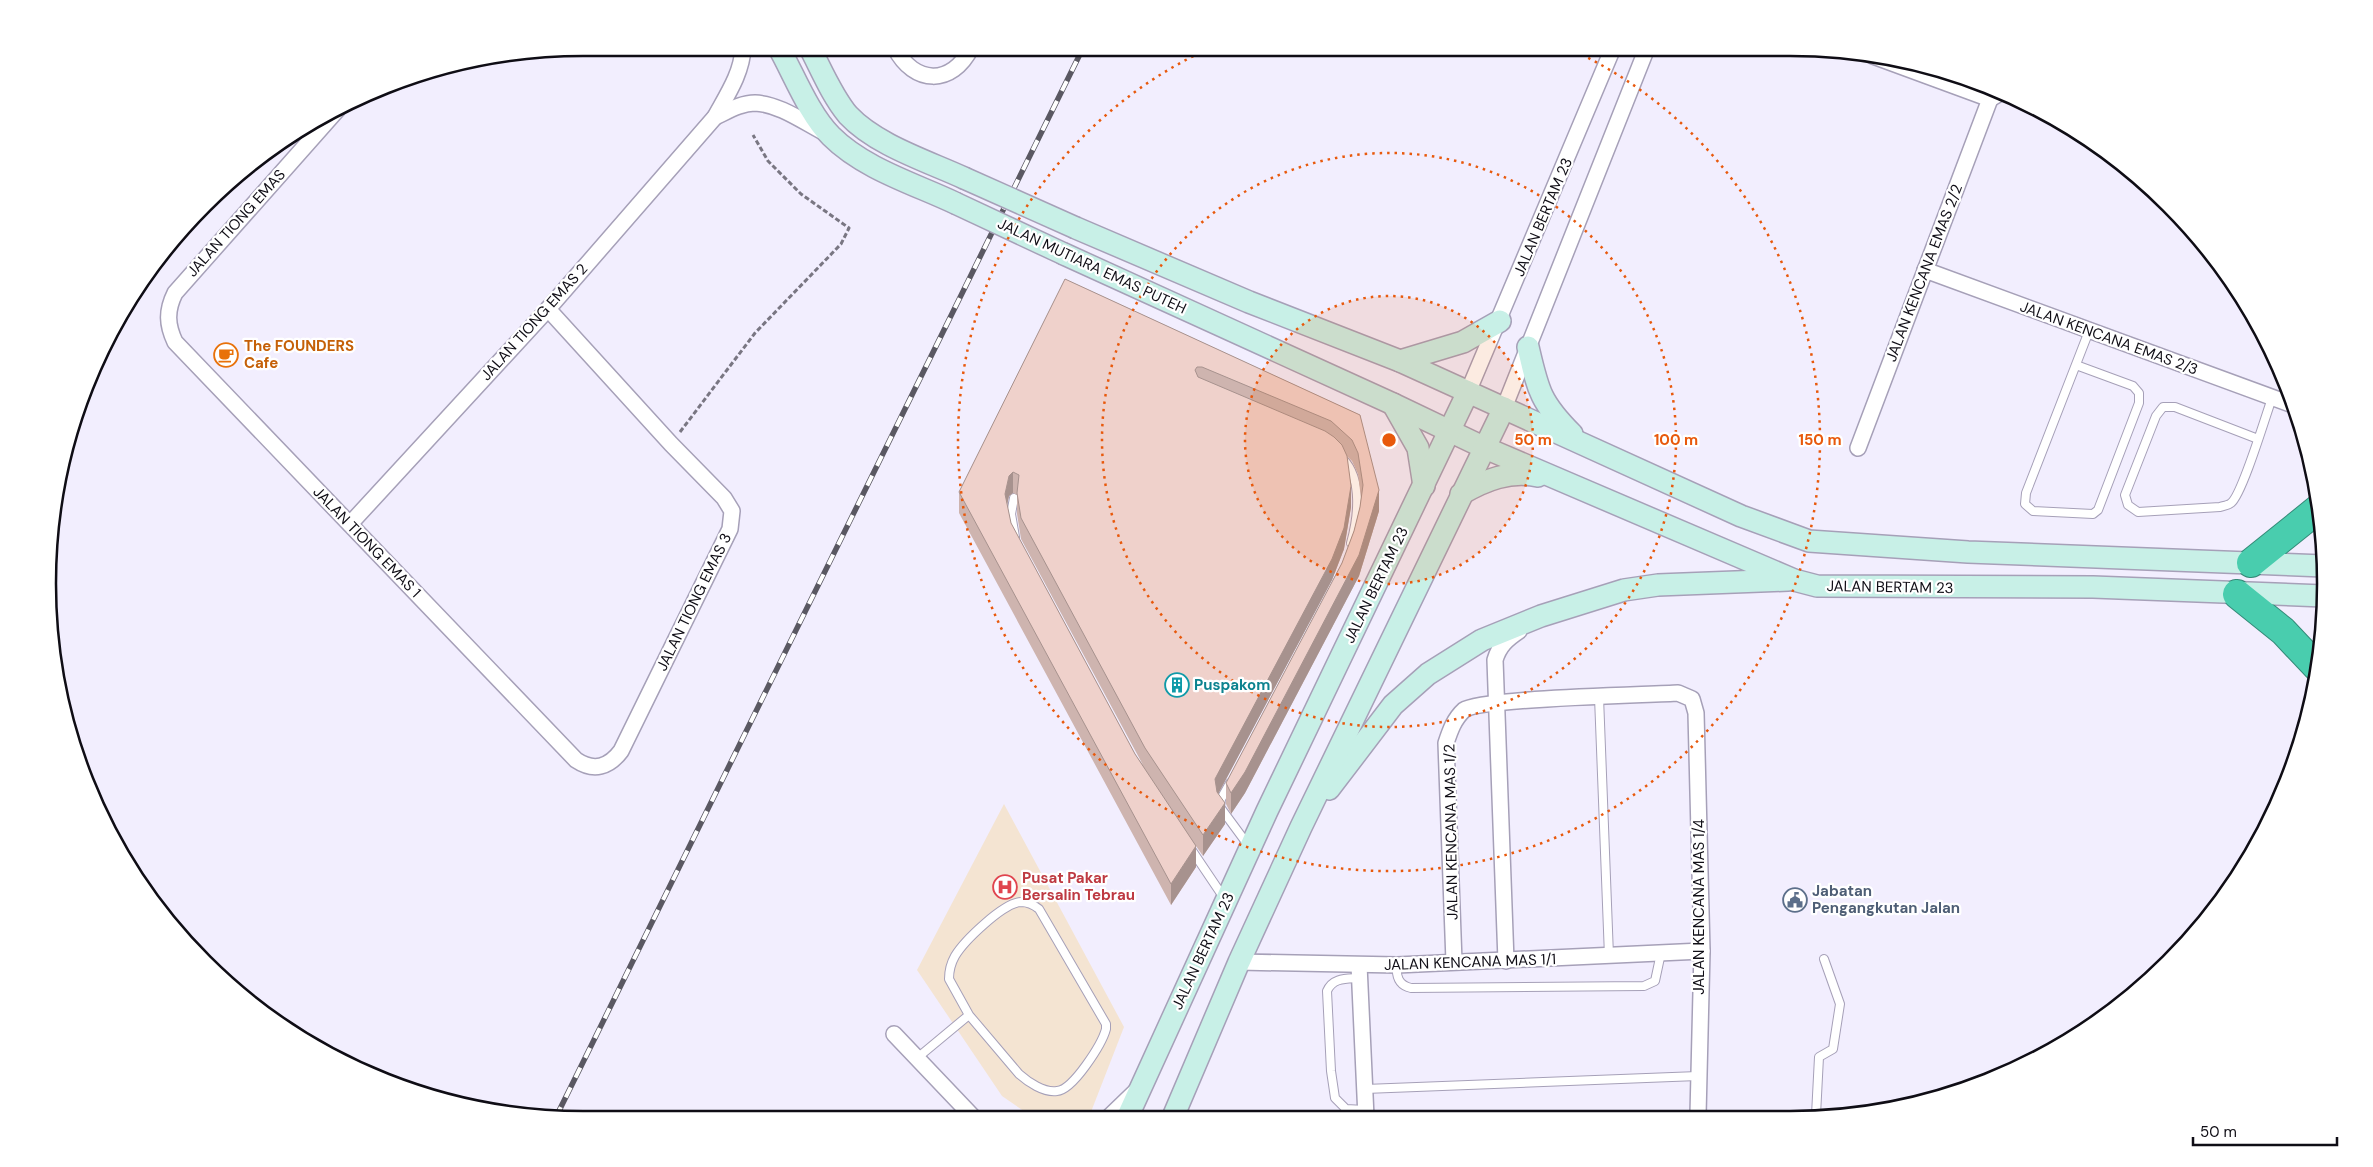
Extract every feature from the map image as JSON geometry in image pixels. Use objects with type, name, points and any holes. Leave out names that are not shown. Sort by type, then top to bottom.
[{"type":"highway","points":[[2251,563],[2312,514]]},
{"type":"highway","points":[[2237,594],[2283,631],[2311,660]]},
{"type":"street","name":"JALAN TIONG EMAS 2","points":[[350,524],[548,309],[715,117],[735,81],[742,56]]},
{"type":"street","name":"JALAN MUTIARA EMAS PUTEH","points":[[783,56],[810,105],[831,136],[873,165],[1394,404],[1483,448]]},
{"type":"street","name":"JALAN MUTIARA EMAS PUTEH","points":[[815,56],[848,114],[864,129],[883,141],[1076,228],[1249,302],[1400,361],[1504,408]]},
{"type":"street","points":[[900,56],[904,63],[914,71],[931,76],[946,74],[959,66],[966,56]]},
{"type":"street","name":"JALAN BERTAM 23","points":[[1129,1111],[1251,848],[1450,432],[1500,321],[1610,56]]},
{"type":"street","points":[[1176,1111],[1239,962],[1301,827],[1504,408],[1644,56]]},
{"type":"street","name":"JALAN KENCANA EMAS 2/2","points":[[1858,448],[1924,270],[1995,98]]},
{"type":"street","name":"JALAN TIONG EMAS 2","points":[[715,117],[737,106],[755,103],[778,108],[831,136]]},
{"type":"street","name":"JALAN TIONG EMAS","points":[[175,293],[324,125]]},
{"type":"street","name":"JALAN KENCANA EMAS 2/3","points":[[1924,270],[2285,402]]},
{"type":"street","name":"JALAN TIONG EMAS 1","points":[[175,293],[168,313],[170,332],[175,342],[576,760],[584,765],[601,767]]},
{"type":"street","name":"JALAN TIONG EMAS 3","points":[[548,309],[671,444],[724,498],[732,511],[730,529],[621,751],[615,759],[601,767]]},
{"type":"street","points":[[1400,361],[1463,342],[1500,321]]},
{"type":"street","points":[[1528,347],[1538,391],[1554,416],[1582,442]]},
{"type":"street","points":[[1394,404],[1418,448],[1424,486]]},
{"type":"street","points":[[1504,408],[1741,516],[1809,541],[1968,552],[2316,566]]},
{"type":"street","name":"JALAN BERTAM 23","points":[[1483,448],[1794,580],[1817,586],[2093,587],[2317,596]]},
{"type":"street","points":[[1461,494],[1486,480],[1523,472],[1563,481]]},
{"type":"street","points":[[1301,827],[1393,704],[1428,674],[1482,640],[1541,616],[1624,590],[1658,585],[1794,580]]},
{"type":"street","points":[[1506,961],[1495,660],[1498,650],[1513,635],[1541,616]]},
{"type":"street","name":"JALAN KENCANA MAS 1/2","points":[[1454,962],[1446,743],[1453,724],[1465,709],[1496,702],[1599,697],[1678,694],[1692,699]]},
{"type":"street","name":"JALAN KENCANA MAS 1/4","points":[[1692,699],[1696,713],[1702,951],[1698,1111]]},
{"type":"street","name":"JALAN KENCANA MAS 1/1","points":[[1239,962],[1360,971],[1397,965],[1702,951]]},
{"type":"street","points":[[1360,971],[1366,1111]]},
{"type":"street","points":[[894,1034],[967,1111]]},
{"type":"street","points":[[1115,1111],[1139,1089]]},
{"type":"lane","points":[[2076,364],[2133,386],[2139,392],[2140,403],[2098,510],[2092,514],[2033,511],[2025,504],[2026,493],[2089,330]]},
{"type":"lane","points":[[2258,438],[2175,407],[2163,407],[2156,416],[2125,495],[2128,505],[2138,512],[2220,506],[2231,503],[2238,494],[2258,438],[2272,398]]},
{"type":"lane","points":[[1338,454],[1347,462],[1356,489],[1355,527],[1349,551]]},
{"type":"lane","points":[[1014,498],[1012,514],[1016,541],[1020,550]]},
{"type":"lane","points":[[1599,697],[1609,956]]},
{"type":"lane","points":[[1235,773],[1221,799],[1220,807],[1233,827],[1251,848]]},
{"type":"lane","points":[[1187,844],[1226,902]]},
{"type":"lane","points":[[1021,902],[1034,905],[1039,909],[1106,1028],[1092,1056],[1070,1084],[1063,1090],[1050,1091],[1027,1081],[1019,1074],[969,1015],[949,979],[955,957],[992,918],[1005,908],[1021,902]]},
{"type":"lane","points":[[1397,965],[1398,979],[1405,987],[1411,988],[1644,986],[1655,981],[1660,969],[1661,953]]},
{"type":"lane","points":[[1816,1110],[1819,1057],[1833,1049],[1840,1004],[1824,959]]},
{"type":"lane","points":[[1356,1111],[1346,1109],[1336,1098],[1331,1071],[1328,991],[1330,984],[1360,971]]},
{"type":"lane","points":[[916,1059],[969,1015]]},
{"type":"lane","points":[[1365,1089],[1698,1076]]},
{"type":"path","points":[[671,444],[755,333],[841,244],[849,228],[800,194],[768,161],[753,135]]},
{"type":"shaded area","name":"Pusat Pakar Bersalin Tebrau","points":[[1004,804],[1124,1027],[1091,1111],[1024,1111],[1002,1096],[917,970]]},
{"type":"building","name":"Puspakom","points":[[1065,279],[1360,415],[1379,490],[1359,555],[1245,772],[1231,793],[1226,783],[1342,563],[1354,531],[1363,485],[1358,453],[1352,440],[1331,421],[1202,367],[1197,367],[1195,370],[1198,377],[1325,431],[1334,437],[1342,445],[1347,456],[1351,486],[1344,528],[1332,559],[1215,779],[1217,792],[1225,803],[1203,835],[1145,748],[1021,518],[1017,493],[1019,475],[1013,472],[1009,476],[1005,494],[1011,523],[1135,754],[1196,846],[1171,884],[959,492]]},
{"type":"railway","points":[[559,1110],[1079,56]]},
{"type":"place","name":"The FOUNDERS Cafe","points":[[226,355]]},
{"type":"place","name":"Puspakom","points":[[1177,685]]},
{"type":"place","name":"Pusat Pakar Bersalin Tebrau","points":[[1005,887]]},
{"type":"place","name":"Jabatan Pengangkutan Jalan","points":[[1795,900]]}]
